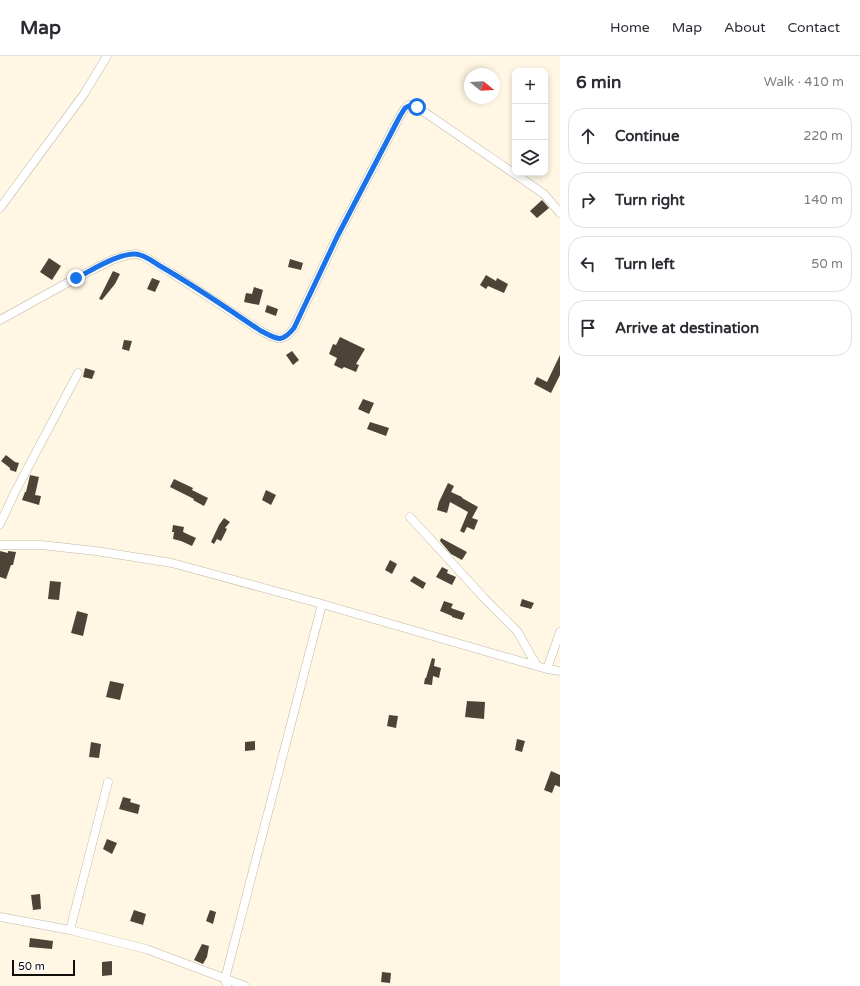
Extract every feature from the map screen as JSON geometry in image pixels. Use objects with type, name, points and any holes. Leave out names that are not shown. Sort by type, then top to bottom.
[{"type":"street","points":[[0,208],[84,94],[107,56]]},
{"type":"street","points":[[0,320],[112,260],[127,255],[137,254],[170,272],[261,331],[277,339],[284,338],[294,328],[337,237],[400,116],[405,108],[409,106],[417,107],[544,194],[560,213]]},
{"type":"street","points":[[0,524],[78,373]]},
{"type":"street","points":[[410,517],[485,599],[517,631],[537,666]]},
{"type":"street","points":[[0,545],[41,545],[96,551],[172,563],[322,604],[547,669],[560,671]]},
{"type":"street","points":[[226,982],[322,604]]},
{"type":"street","points":[[547,669],[560,632]]},
{"type":"street","points":[[70,930],[108,782]]},
{"type":"street","points":[[0,917],[70,930],[146,949],[226,982],[245,986]]},
{"type":"building","points":[[542,200],[549,208],[537,218],[530,211]]},
{"type":"building","points":[[49,258],[61,266],[52,280],[40,272]]},
{"type":"building","points":[[290,259],[303,263],[301,270],[288,267]]},
{"type":"building","points":[[113,271],[120,274],[115,284],[102,300],[99,299]]},
{"type":"building","points":[[486,275],[496,281],[497,278],[508,284],[504,293],[488,286],[486,289],[480,285]]},
{"type":"building","points":[[152,278],[160,281],[155,292],[147,289]]},
{"type":"building","points":[[254,287],[263,290],[259,305],[244,302],[246,293],[252,294]]},
{"type":"building","points":[[267,305],[278,309],[276,316],[265,312]]},
{"type":"building","points":[[340,337],[365,349],[356,364],[359,365],[356,372],[344,367],[342,369],[334,365],[337,358],[329,354],[333,344],[336,345]]},
{"type":"building","points":[[124,340],[132,341],[129,351],[122,349]]},
{"type":"building","points":[[292,351],[299,360],[293,365],[286,355]]},
{"type":"building","points":[[560,355],[560,375],[551,393],[534,384],[537,377],[547,382]]},
{"type":"building","points":[[85,368],[95,371],[92,379],[83,377]]},
{"type":"building","points":[[363,399],[374,403],[369,414],[358,409]]},
{"type":"building","points":[[370,422],[389,428],[386,436],[367,429]]},
{"type":"building","points":[[6,455],[15,462],[19,463],[16,472],[10,470],[10,468],[1,461]]},
{"type":"building","points":[[30,475],[39,477],[35,495],[41,496],[39,505],[22,500],[26,492]]},
{"type":"building","points":[[174,479],[193,488],[192,490],[208,498],[204,506],[193,500],[194,499],[170,487]]},
{"type":"building","points":[[448,483],[454,486],[451,492],[478,507],[472,518],[478,520],[474,530],[467,527],[464,533],[460,531],[468,512],[450,502],[447,513],[437,510]]},
{"type":"building","points":[[266,490],[276,495],[271,505],[262,500]]},
{"type":"building","points":[[224,518],[230,522],[225,528],[227,529],[221,541],[217,539],[214,544],[211,542]]},
{"type":"building","points":[[173,525],[184,527],[183,532],[196,538],[192,546],[173,539]]},
{"type":"building","points":[[441,538],[467,552],[462,560],[451,554],[440,541]]},
{"type":"building","points":[[0,551],[8,553],[8,551],[16,552],[13,565],[11,565],[6,579],[0,577]]},
{"type":"building","points":[[390,560],[397,564],[392,574],[385,570]]},
{"type":"building","points":[[442,567],[448,570],[447,573],[456,577],[452,585],[436,577]]},
{"type":"building","points":[[414,576],[426,583],[423,589],[410,581]]},
{"type":"building","points":[[50,581],[61,582],[59,600],[48,599]]},
{"type":"building","points":[[522,599],[534,603],[531,609],[520,606]]},
{"type":"building","points":[[444,601],[453,604],[451,608],[465,613],[462,620],[440,611]]},
{"type":"building","points":[[77,611],[88,614],[83,636],[71,633]]},
{"type":"building","points":[[432,658],[435,659],[434,666],[441,668],[439,678],[433,676],[432,685],[424,684],[425,678]]},
{"type":"building","points":[[110,681],[124,684],[120,700],[106,697]]},
{"type":"building","points":[[467,701],[485,702],[484,719],[465,717]]},
{"type":"building","points":[[389,715],[398,716],[396,728],[387,726]]},
{"type":"building","points":[[517,739],[525,741],[522,752],[515,750]]},
{"type":"building","points":[[255,741],[255,750],[245,751],[245,742]]},
{"type":"building","points":[[91,742],[101,744],[99,758],[89,757]]},
{"type":"building","points":[[551,771],[560,775],[560,787],[555,785],[552,793],[544,790]]},
{"type":"building","points":[[123,797],[131,799],[130,802],[140,805],[138,814],[119,809]]},
{"type":"building","points":[[107,839],[117,843],[112,854],[103,849]]},
{"type":"building","points":[[40,894],[41,909],[33,910],[31,895]]},
{"type":"building","points":[[134,910],[146,914],[143,925],[130,921]]},
{"type":"building","points":[[210,910],[216,912],[213,924],[206,921]]},
{"type":"building","points":[[30,938],[53,941],[52,949],[29,947]]},
{"type":"building","points":[[202,944],[209,946],[207,957],[203,964],[194,960]]},
{"type":"building","points":[[112,961],[112,975],[102,976],[102,962]]},
{"type":"building","points":[[382,972],[391,973],[390,983],[381,982]]},
{"type":"route","points":[[76,278],[112,260],[127,255],[137,254],[170,272],[261,331],[277,339],[284,338],[294,328],[337,237],[400,116],[405,108],[409,106],[417,107]]}]
